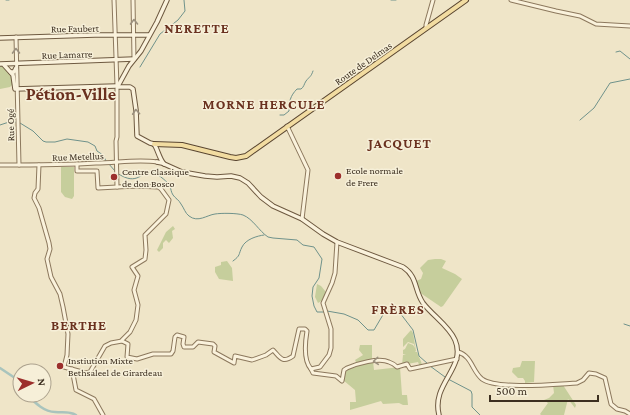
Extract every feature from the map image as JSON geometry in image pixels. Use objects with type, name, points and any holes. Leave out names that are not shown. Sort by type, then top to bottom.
[{"type":"main road","points":[[117,86],[134,59],[141,51],[167,0]]},
{"type":"main road","name":"Route de Delmas","points":[[155,144],[177,142],[230,155],[239,156],[245,154],[465,0]]},
{"type":"main road","name":"Rue Faubert","points":[[0,38],[95,35],[149,36]]},
{"type":"main road","name":"Rue Lamarre","points":[[1,64],[115,61],[134,59]]},
{"type":"main road","points":[[1,64],[8,68],[11,72],[16,89],[96,86],[130,87],[133,89],[136,110],[137,136],[155,144],[161,159],[165,164]]},
{"type":"main road","points":[[8,68],[14,64]]},
{"type":"main road","points":[[11,72],[15,71],[16,68]]},
{"type":"main road","points":[[157,162],[161,159]]},
{"type":"main road","points":[[157,162],[182,172],[205,176],[231,176],[240,178],[248,183],[261,197],[273,206],[302,219],[337,242],[403,267],[411,273],[418,295],[424,304],[453,336],[458,352],[457,359],[446,378],[440,394],[438,409],[439,415]]},
{"type":"street","points":[[114,0],[117,86],[117,187]]},
{"type":"street","points":[[133,0],[134,59]]},
{"type":"street","points":[[426,27],[433,0]]},
{"type":"street","points":[[511,0],[580,16],[596,24],[630,26]]},
{"type":"street","name":"Rue Ogé","points":[[16,37],[14,64],[16,68],[18,165]]},
{"type":"street","points":[[287,126],[308,173],[302,219]]},
{"type":"street","name":"Rue Metellus","points":[[0,165],[77,164],[141,160],[157,162]]},
{"type":"street","points":[[77,164],[77,171],[97,171],[98,188],[150,187],[161,189],[168,200],[165,215],[145,235],[145,259],[132,267],[138,276],[134,290],[138,305],[137,314],[135,325],[122,341]]},
{"type":"street","points":[[39,165],[38,189],[34,198],[39,208],[49,243],[50,250],[47,259],[52,281],[60,294],[68,334],[64,367],[86,373],[90,372],[105,346],[122,341],[128,344],[128,357],[137,359],[153,354],[172,354],[175,337],[177,335],[184,337],[184,347],[193,347],[200,342],[213,344],[215,346],[214,352],[234,363],[235,356],[252,360],[266,355],[273,350],[282,360],[291,357],[294,352],[299,328],[307,331],[306,349],[308,365],[313,373],[336,376],[342,381],[344,370],[346,368],[372,361],[388,361],[398,367],[407,364],[410,369],[457,359]]},
{"type":"street","points":[[311,369],[320,367],[329,355],[331,348],[331,329],[324,303],[335,273],[337,242]]},
{"type":"street","points":[[458,352],[466,356],[483,380],[496,384],[526,385],[577,382],[583,380],[589,373],[596,374],[605,378],[609,399],[613,406],[630,414]]},
{"type":"street","points":[[72,369],[76,390],[94,399],[104,415]]},
{"type":"green space","points":[[0,66],[3,66],[11,73],[13,84],[10,87],[0,89]]},
{"type":"green space","points":[[61,167],[74,167],[74,196],[72,199],[65,197],[61,192]]},
{"type":"green space","points":[[173,226],[175,229],[172,231],[173,238],[169,243],[166,240],[163,243],[163,248],[159,252],[157,250],[166,232]]},
{"type":"green space","points":[[435,259],[446,261],[442,268],[462,279],[441,307],[419,292],[416,281],[421,279],[423,273],[420,268],[428,260]]},
{"type":"green space","points":[[227,261],[232,268],[233,281],[219,279],[215,272],[215,267],[221,265],[221,262]]},
{"type":"green space","points":[[317,284],[326,292],[323,300],[318,303],[315,297]]},
{"type":"green space","points":[[411,330],[413,333],[416,351],[415,352],[417,352],[422,367],[420,367],[418,362],[402,365],[403,355],[406,354],[403,354],[403,350],[408,343],[413,345],[415,348],[414,344],[408,342],[403,347],[403,339]]},
{"type":"green space","points":[[360,345],[372,345],[372,360],[357,364],[355,360],[363,355],[359,350]]},
{"type":"green space","points":[[373,361],[374,370],[400,367],[402,395],[407,395],[408,405],[399,403],[383,404],[381,401],[350,410],[350,402],[356,402],[355,390],[343,380],[345,370]]},
{"type":"green space","points":[[522,361],[535,361],[534,382],[525,383],[523,378],[518,378],[512,372],[513,368],[520,367]]},
{"type":"green space","points":[[553,385],[563,385],[576,405],[575,408],[568,399],[564,415],[541,415],[540,414],[548,403],[544,400],[549,398],[554,393]]},
{"type":"waterway","points":[[140,67],[160,34],[178,20],[185,11],[184,0]]},
{"type":"waterway","points":[[391,0],[396,0]]},
{"type":"waterway","points":[[616,52],[620,51],[630,59]]},
{"type":"waterway","points":[[280,115],[284,115],[289,111],[291,97],[297,89],[301,89],[303,87],[313,71]]},
{"type":"waterway","points":[[580,120],[594,108],[610,83],[630,79]]},
{"type":"waterway","points":[[0,125],[9,122],[17,122]]},
{"type":"waterway","points":[[20,123],[33,131],[46,142],[55,142],[67,139],[88,142],[95,146],[97,151],[103,155],[106,161]]},
{"type":"waterway","points":[[108,163],[115,171]]},
{"type":"waterway","points":[[117,173],[130,179],[135,179],[150,172],[158,175],[170,186],[173,195],[192,218],[199,219],[212,215],[229,213],[240,214],[250,219],[268,237],[297,240],[303,245],[314,247],[322,259],[319,278],[313,287],[312,296],[317,312],[324,312]]},
{"type":"waterway","points":[[233,261],[238,256],[246,242],[255,237],[264,235]]},
{"type":"waterway","points":[[327,311],[344,314],[358,320],[368,330],[374,330],[384,313],[400,313],[413,330],[419,356],[428,364]]},
{"type":"waterway","points":[[624,324],[630,326]]},
{"type":"waterway","points":[[430,366],[445,377]]},
{"type":"waterway","points":[[0,368],[12,376]]},
{"type":"waterway","points":[[448,379],[471,391],[472,407],[480,415]]},
{"type":"waterway","points":[[36,403],[51,412],[76,415]]},
{"type":"place","name":"Ecole normale de Frere","points":[[338,176]]},
{"type":"place","name":"Centre Classique de don Bosco","points":[[114,177]]},
{"type":"place","name":"Instiution Mixte Bethsaleel de Girardeau","points":[[60,366]]},
{"type":"district","name":"NERETTE","points":[[197,28]]},
{"type":"district","name":"Pétion-Ville","points":[[71,94]]},
{"type":"district","name":"MORNE HERCULE","points":[[264,104]]},
{"type":"district","name":"JACQUET","points":[[400,143]]},
{"type":"district","name":"FRÈRES","points":[[398,309]]},
{"type":"district","name":"BERTHE","points":[[79,325]]}]
